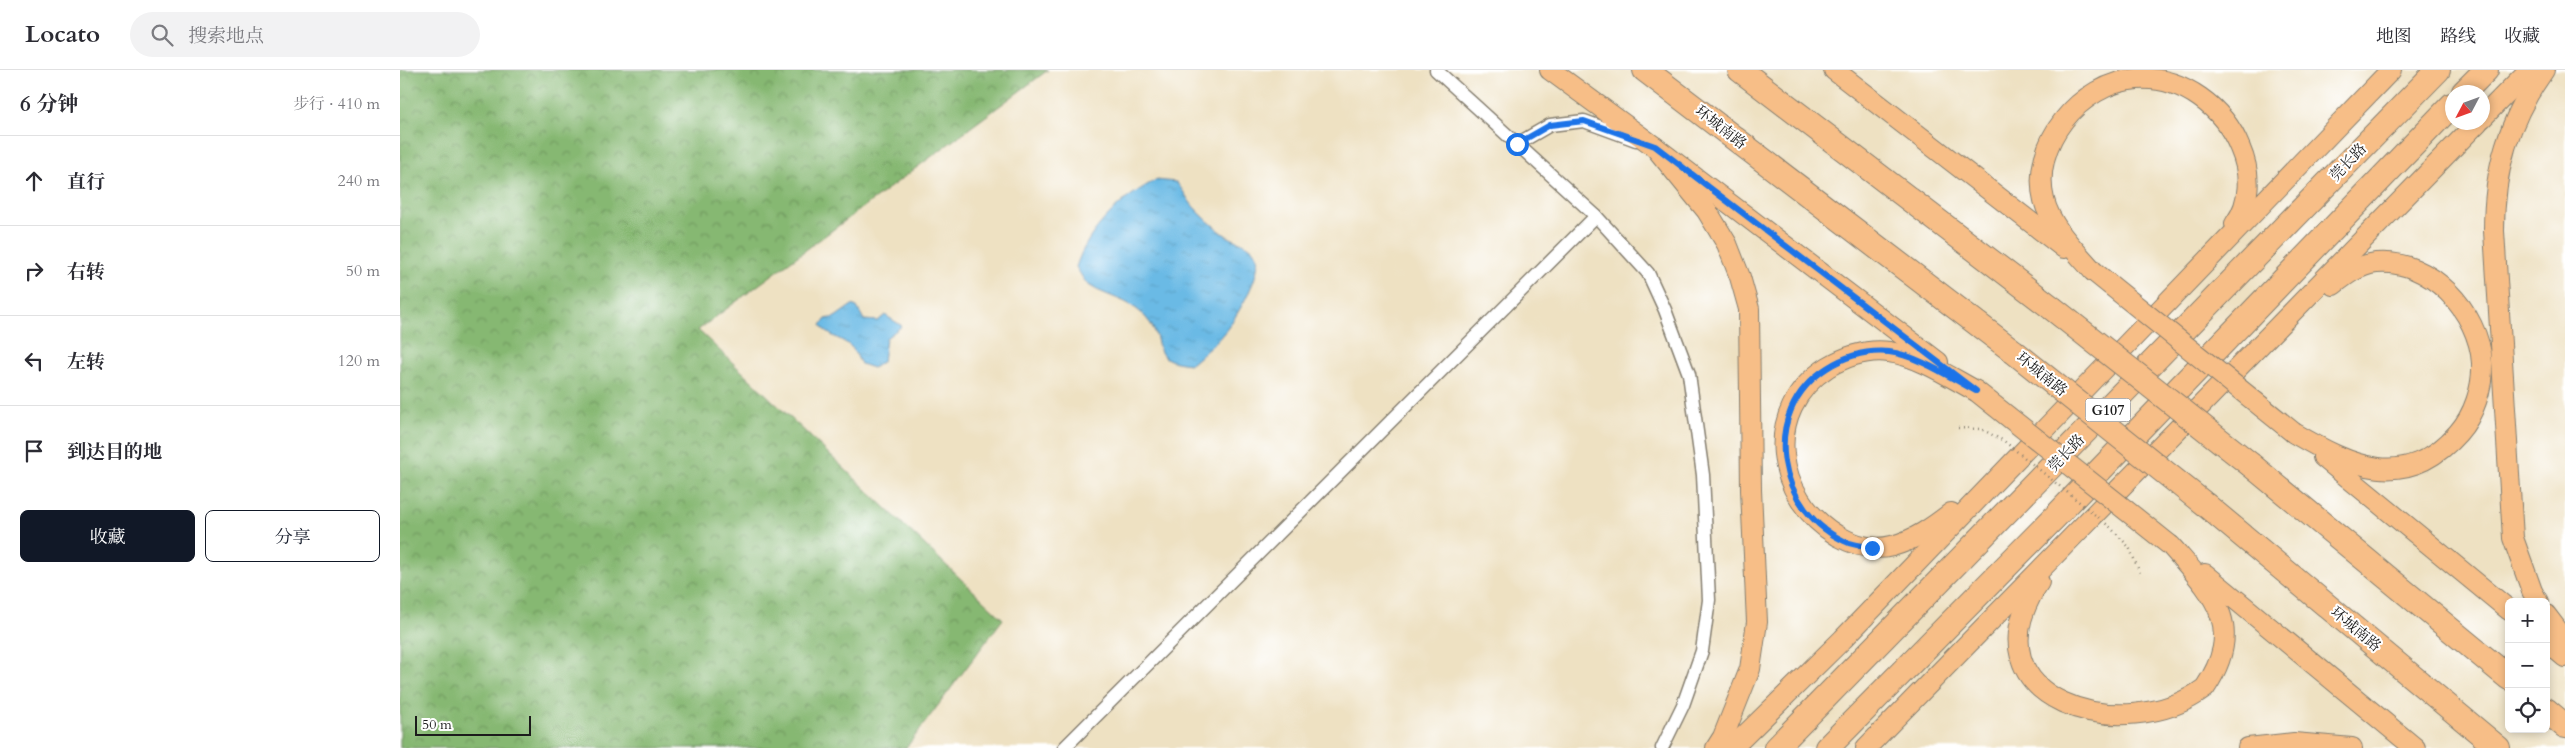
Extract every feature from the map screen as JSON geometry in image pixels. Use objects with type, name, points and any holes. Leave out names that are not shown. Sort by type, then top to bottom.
[{"type":"highway","name":"环城南路","points":[[1645,70],[2013,351],[2207,506],[2498,748]]},
{"type":"highway","points":[[1740,70],[2052,308],[2251,465],[2505,675]]},
{"type":"highway","name":"莞长路","points":[[1776,748],[2438,70]]},
{"type":"highway","points":[[2471,85],[2486,70]]},
{"type":"highway","name":"G107","points":[[1827,748],[2055,517],[2445,112]]},
{"type":"highway","points":[[2550,713],[2565,726]]},
{"type":"main road","points":[[1550,70],[1655,146],[1976,391],[2171,546],[2415,748]]},
{"type":"main road","points":[[1834,70],[2093,271],[2505,607]]},
{"type":"main road","points":[[1732,748],[1843,639],[2391,70]]},
{"type":"main road","points":[[2490,110],[2529,70]]},
{"type":"main road","points":[[2536,598],[2514,538],[2501,350],[2494,195],[2498,172],[2517,113],[2544,70]]},
{"type":"main road","points":[[2093,271],[2051,219],[2044,200],[2042,179],[2044,157],[2051,137],[2062,122],[2078,106],[2099,92],[2117,84],[2137,79],[2160,82],[2200,96],[2219,113],[2234,133],[2243,154],[2248,190],[2238,220],[2216,251]]},
{"type":"main road","points":[[1866,748],[2470,130]]},
{"type":"main road","points":[[1655,146],[1707,211],[1727,244],[1740,277],[1749,309],[1751,490],[1757,622],[1750,669],[1723,737],[1716,748]]},
{"type":"main road","points":[[2289,317],[2360,267],[2384,263],[2410,267],[2445,288],[2460,306],[2477,341],[2482,362],[2479,391],[2475,406],[2464,426],[2449,444],[2414,466],[2396,470],[2363,464],[2326,452],[2294,433]]},
{"type":"main road","points":[[1976,391],[1928,365],[1891,352],[1872,351],[1837,362],[1818,374],[1792,407],[1784,428],[1782,451],[1786,474],[1795,493],[1810,514],[1828,530],[1849,543],[1872,548],[1891,546],[1926,531],[2000,475]]},
{"type":"main road","points":[[2062,723],[2041,704],[2026,683],[2019,665],[2017,649],[2018,634],[2027,603],[2044,574],[2072,539]]},
{"type":"main road","points":[[2167,727],[2182,716],[2197,700],[2210,680],[2220,660],[2223,639],[2223,620],[2218,604],[2208,589],[2171,546]]},
{"type":"main road","points":[[2550,620],[2565,640]]},
{"type":"main road","points":[[2548,643],[2565,657]]},
{"type":"main road","points":[[2248,748],[2294,743],[2352,748]]},
{"type":"street","points":[[1436,70],[1596,216],[1648,273],[1665,310],[1689,374],[1703,475],[1709,600],[1702,651],[1683,705],[1662,748]]},
{"type":"street","points":[[1517,144],[1550,125],[1584,121],[1655,146]]},
{"type":"street","points":[[1064,748],[1596,216]]},
{"type":"path","points":[[1958,428],[1981,429],[2004,442],[2110,527],[2129,547],[2140,573]]},
{"type":"green space","points":[[400,70],[1048,70],[698,330],[1003,619],[906,748],[400,748]]},
{"type":"water","points":[[1156,180],[1176,182],[1204,217],[1228,237],[1250,247],[1256,254],[1258,262],[1257,271],[1243,304],[1223,334],[1191,364],[1177,362],[1163,355],[1153,327],[1147,319],[1127,303],[1090,286],[1076,267],[1081,253],[1107,216],[1130,196]]},
{"type":"water","points":[[852,305],[857,307],[864,320],[878,321],[885,315],[902,326],[886,338],[883,361],[873,368],[861,364],[849,345],[828,333],[821,325],[826,319],[835,317]]},
{"type":"route","points":[[1517,144],[1550,125],[1584,121],[1655,146],[1976,391],[1928,365],[1891,352],[1872,351],[1837,362],[1818,374],[1804,388],[1792,407],[1784,428],[1782,451],[1786,474],[1795,493],[1810,514],[1828,530],[1849,543],[1872,548]]}]
